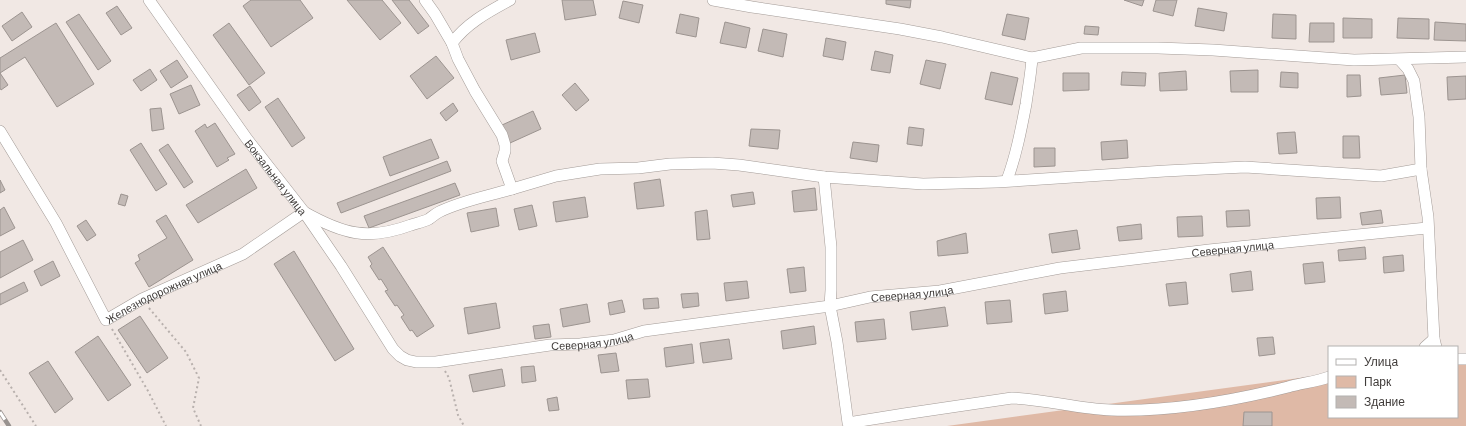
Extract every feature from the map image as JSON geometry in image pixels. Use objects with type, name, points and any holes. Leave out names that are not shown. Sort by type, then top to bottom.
[{"type":"street","name":"Вокзальная улица","points":[[149,0],[247,139],[304,212],[341,266],[393,349],[400,356]]},
{"type":"street","points":[[425,0],[452,43],[465,72],[502,135],[505,145],[505,152],[502,161],[512,189]]},
{"type":"street","points":[[452,43],[468,25],[510,0]]},
{"type":"street","points":[[712,0],[942,37],[1032,58],[1081,48],[1213,50],[1354,60],[1466,58]]},
{"type":"street","points":[[1007,180],[1013,164],[1023,117],[1032,72],[1032,58]]},
{"type":"street","points":[[1400,60],[1408,69],[1414,82],[1419,117],[1421,169],[1428,217],[1427,228],[1430,247],[1435,343]]},
{"type":"street","name":"Железнодорожная улица","points":[[0,131],[56,223],[106,320],[142,299],[243,254],[304,212]]},
{"type":"street","points":[[304,212],[334,228],[362,234],[375,234],[395,231],[429,219],[439,213],[465,203],[574,172],[600,169],[638,168],[670,164],[712,163],[739,165],[824,177],[923,184],[1165,170],[1245,167],[1381,176],[1421,169]]},
{"type":"street","points":[[824,177],[831,247],[832,290],[830,306],[838,342],[848,423],[1012,398],[1110,410],[1158,410],[1266,393],[1328,377]]},
{"type":"street","name":"Северная улица","points":[[400,356],[416,362],[436,362],[550,345],[580,344],[614,340],[644,331],[830,306],[870,298],[940,291],[1060,268],[1209,250],[1427,228]]},
{"type":"path","points":[[142,299],[186,352],[199,378],[194,408],[201,426]]},
{"type":"path","points":[[106,320],[148,391],[166,426]]},
{"type":"path","points":[[436,362],[445,370],[449,378],[458,415],[464,426]]},
{"type":"path","points":[[0,370],[36,426]]},
{"type":"green space","points":[[1466,361],[1466,426],[947,426],[1328,374],[1328,418],[1458,418],[1458,362]]},
{"type":"building","points":[[251,0],[300,0],[313,18],[271,47],[243,6]]},
{"type":"building","points":[[347,0],[382,0],[401,23],[380,40]]},
{"type":"building","points":[[392,0],[409,0],[429,26],[418,34]]},
{"type":"building","points":[[562,0],[593,0],[596,15],[565,20]]},
{"type":"building","points":[[886,0],[911,0],[910,8],[886,4]]},
{"type":"building","points":[[1124,0],[1144,0],[1142,6]]},
{"type":"building","points":[[1156,0],[1177,0],[1173,16],[1153,11]]},
{"type":"building","points":[[623,1],[643,5],[639,23],[619,18]]},
{"type":"building","points":[[117,6],[132,28],[121,35],[106,13]]},
{"type":"building","points":[[1198,8],[1227,13],[1224,31],[1195,26]]},
{"type":"building","points":[[22,12],[32,27],[12,41],[2,26]]},
{"type":"building","points":[[79,14],[111,61],[98,70],[66,22]]},
{"type":"building","points":[[680,14],[699,18],[696,37],[676,33]]},
{"type":"building","points":[[1007,14],[1029,18],[1025,40],[1002,35]]},
{"type":"building","points":[[1273,14],[1296,15],[1296,39],[1272,38]]},
{"type":"building","points":[[1343,18],[1372,19],[1372,38],[1343,38]]},
{"type":"building","points":[[1398,18],[1429,19],[1429,39],[1397,38]]},
{"type":"building","points":[[725,22],[750,28],[746,48],[720,43]]},
{"type":"building","points":[[1435,22],[1466,24],[1466,41],[1434,40]]},
{"type":"building","points":[[56,23],[94,84],[57,107],[25,57],[0,73],[0,58]]},
{"type":"building","points":[[229,23],[265,73],[249,85],[213,35]]},
{"type":"building","points":[[1310,23],[1334,23],[1334,42],[1309,42]]},
{"type":"building","points":[[1085,26],[1099,27],[1098,35],[1084,34]]},
{"type":"building","points":[[763,29],[787,34],[783,57],[758,51]]},
{"type":"building","points":[[535,33],[540,52],[511,60],[506,40]]},
{"type":"building","points":[[826,38],[846,42],[843,60],[823,56]]},
{"type":"building","points":[[875,51],[893,55],[890,73],[871,70]]},
{"type":"building","points":[[436,56],[454,78],[427,99],[410,76]]},
{"type":"building","points":[[177,60],[188,77],[171,88],[160,71]]},
{"type":"building","points":[[926,60],[946,64],[940,89],[920,84]]},
{"type":"building","points":[[150,69],[157,80],[141,91],[133,80]]},
{"type":"building","points":[[1258,70],[1258,92],[1231,92],[1230,71]]},
{"type":"building","points":[[1186,71],[1187,90],[1160,91],[1159,73]]},
{"type":"building","points":[[991,72],[1018,78],[1012,105],[985,99]]},
{"type":"building","points":[[1122,72],[1146,73],[1145,86],[1121,85]]},
{"type":"building","points":[[1281,72],[1298,73],[1298,88],[1280,87]]},
{"type":"building","points":[[0,73],[8,85],[1,90],[0,88]]},
{"type":"building","points":[[1063,73],[1089,73],[1089,90],[1063,91]]},
{"type":"building","points":[[1347,75],[1360,75],[1361,96],[1347,97]]},
{"type":"building","points":[[1405,75],[1407,93],[1381,95],[1379,78]]},
{"type":"building","points":[[1466,76],[1466,99],[1448,100],[1447,77]]},
{"type":"building","points":[[575,83],[589,100],[576,111],[562,95]]},
{"type":"building","points":[[191,85],[200,105],[179,114],[170,94]]},
{"type":"building","points":[[250,86],[261,102],[249,111],[237,95]]},
{"type":"building","points":[[278,98],[305,138],[292,147],[265,107]]},
{"type":"building","points":[[453,103],[458,111],[446,121],[440,113]]},
{"type":"building","points":[[161,108],[164,129],[152,131],[150,109]]},
{"type":"building","points":[[533,111],[541,129],[510,143],[502,125]]},
{"type":"building","points":[[215,123],[235,154],[227,158],[229,160],[217,167],[195,131],[205,124],[207,128]]},
{"type":"building","points":[[909,127],[924,129],[922,146],[907,144]]},
{"type":"building","points":[[751,129],[780,130],[778,149],[749,146]]},
{"type":"building","points":[[1295,132],[1297,153],[1279,154],[1277,133]]},
{"type":"building","points":[[1343,136],[1359,136],[1360,158],[1343,158]]},
{"type":"building","points":[[431,139],[439,158],[390,176],[383,157]]},
{"type":"building","points":[[1127,140],[1128,158],[1102,160],[1101,142]]},
{"type":"building","points":[[853,142],[879,145],[877,162],[850,158]]},
{"type":"building","points":[[141,143],[167,184],[156,191],[130,150]]},
{"type":"building","points":[[168,144],[193,182],[184,188],[159,150]]},
{"type":"building","points":[[1034,148],[1055,148],[1055,166],[1034,167]]},
{"type":"building","points":[[447,161],[451,171],[341,213],[337,203]]},
{"type":"building","points":[[246,169],[257,188],[198,223],[186,205]]},
{"type":"building","points":[[660,179],[664,206],[637,209],[634,183]]},
{"type":"building","points":[[0,180],[5,190],[0,193]]},
{"type":"building","points":[[455,183],[460,195],[369,228],[364,216]]},
{"type":"building","points":[[815,188],[817,210],[794,212],[792,191]]},
{"type":"building","points":[[753,192],[755,204],[733,207],[731,195]]},
{"type":"building","points":[[121,194],[128,196],[125,206],[118,204]]},
{"type":"building","points":[[585,197],[588,217],[556,222],[553,202]]},
{"type":"building","points":[[1340,197],[1341,218],[1317,219],[1316,198]]},
{"type":"building","points":[[532,205],[537,226],[519,230],[514,209]]},
{"type":"building","points":[[4,207],[15,228],[0,236],[0,210]]},
{"type":"building","points":[[496,208],[499,226],[471,232],[467,213]]},
{"type":"building","points":[[707,210],[710,239],[697,240],[695,212]]},
{"type":"building","points":[[1249,210],[1250,226],[1227,227],[1226,211]]},
{"type":"building","points":[[1381,210],[1383,223],[1362,225],[1360,213]]},
{"type":"building","points":[[166,215],[193,260],[149,287],[135,263],[140,260],[138,255],[167,238],[156,221]]},
{"type":"building","points":[[1202,216],[1203,236],[1178,237],[1177,217]]},
{"type":"building","points":[[86,220],[96,235],[87,241],[77,226]]},
{"type":"building","points":[[1141,224],[1142,239],[1119,241],[1117,227]]},
{"type":"building","points":[[1077,230],[1080,249],[1052,253],[1049,234]]},
{"type":"building","points":[[966,233],[968,253],[938,256],[937,241]]},
{"type":"building","points":[[23,240],[33,260],[0,278],[0,252]]},
{"type":"building","points":[[383,247],[434,326],[417,337],[412,330],[410,331],[401,317],[404,315],[397,305],[395,306],[385,291],[388,290],[370,266],[372,264],[368,257]]},
{"type":"building","points":[[1365,247],[1366,259],[1339,261],[1338,250]]},
{"type":"building","points":[[294,251],[354,349],[335,361],[274,264]]},
{"type":"building","points":[[1403,255],[1404,271],[1384,273],[1383,257]]},
{"type":"building","points":[[53,261],[60,276],[41,286],[34,271]]},
{"type":"building","points":[[1323,262],[1325,282],[1305,284],[1303,264]]},
{"type":"building","points":[[804,267],[806,291],[790,293],[787,269]]},
{"type":"building","points":[[1251,271],[1253,290],[1232,292],[1230,274]]},
{"type":"building","points":[[747,281],[749,298],[726,301],[724,283]]},
{"type":"building","points":[[24,282],[28,291],[0,305],[0,294]]},
{"type":"building","points":[[1186,282],[1188,304],[1169,306],[1166,284]]},
{"type":"building","points":[[1066,291],[1068,311],[1045,314],[1043,294]]},
{"type":"building","points":[[698,293],[699,306],[683,308],[681,294]]},
{"type":"building","points":[[658,298],[659,308],[644,309],[643,299]]},
{"type":"building","points":[[622,300],[625,312],[610,315],[608,303]]},
{"type":"building","points":[[1010,300],[1012,322],[987,324],[985,302]]},
{"type":"building","points":[[496,303],[500,328],[468,334],[464,308]]},
{"type":"building","points":[[587,304],[590,322],[563,327],[560,309]]},
{"type":"building","points":[[945,307],[948,326],[912,330],[910,312]]},
{"type":"building","points":[[140,316],[168,358],[147,373],[118,330]]},
{"type":"building","points":[[884,319],[886,339],[857,342],[855,322]]},
{"type":"building","points":[[549,324],[551,337],[535,339],[533,326]]},
{"type":"building","points":[[814,326],[816,344],[783,349],[781,331]]},
{"type":"building","points":[[98,336],[131,385],[108,401],[75,352]]},
{"type":"building","points":[[1273,337],[1275,354],[1259,356],[1257,338]]},
{"type":"building","points":[[729,339],[732,359],[703,363],[700,343]]},
{"type":"building","points":[[692,344],[694,363],[666,367],[664,348]]},
{"type":"building","points":[[616,353],[619,371],[601,373],[598,355]]},
{"type":"building","points":[[48,361],[73,399],[55,413],[29,373]]},
{"type":"building","points":[[534,366],[536,381],[522,383],[521,367]]},
{"type":"building","points":[[502,369],[505,386],[473,392],[469,375]]},
{"type":"building","points":[[648,379],[650,397],[628,399],[626,380]]},
{"type":"building","points":[[557,397],[559,410],[549,411],[547,399]]},
{"type":"building","points":[[1244,412],[1272,412],[1272,426],[1243,426]]},
{"type":"railway","points":[[0,412],[9,426]]}]
